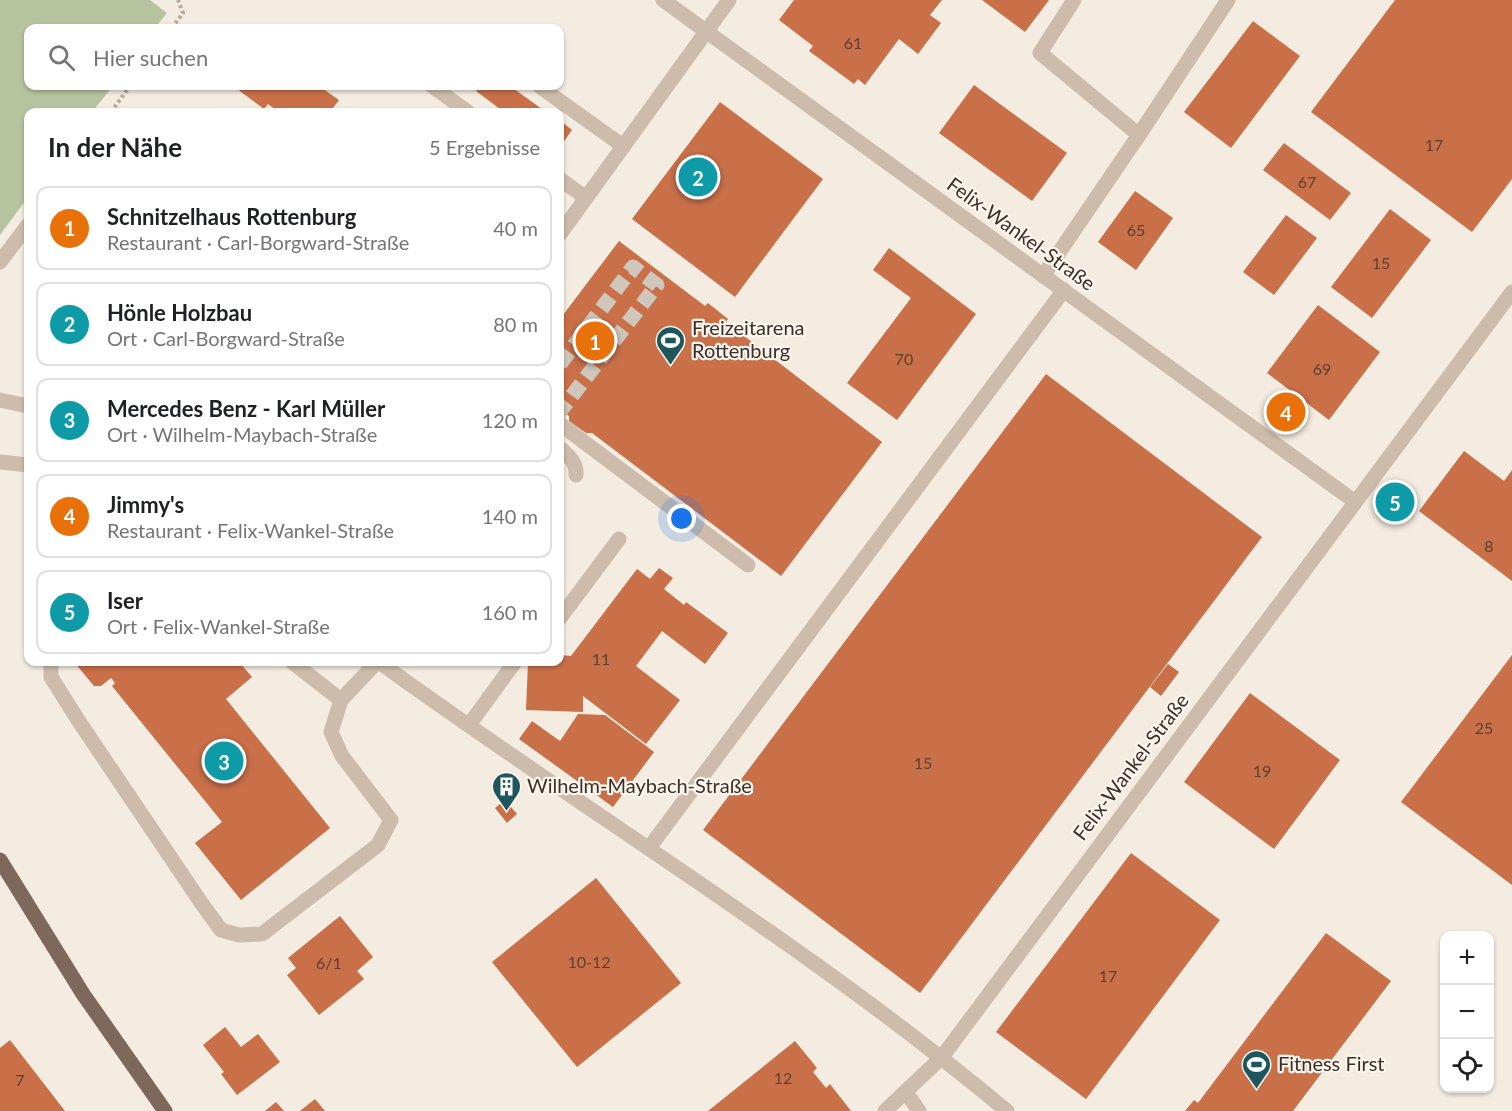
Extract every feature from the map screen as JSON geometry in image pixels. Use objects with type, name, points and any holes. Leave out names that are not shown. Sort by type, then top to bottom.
[{"type":"main road","points":[[0,860],[83,994],[165,1111]]},
{"type":"street","name":"Felix-Wankel-Straße","points":[[663,0],[1354,501]]},
{"type":"street","points":[[564,228],[729,0]]},
{"type":"street","points":[[1074,0],[1040,53],[1139,135]]},
{"type":"street","points":[[1044,276],[1228,0]]},
{"type":"street","points":[[438,90],[462,108]]},
{"type":"street","points":[[545,90],[623,146]]},
{"type":"street","points":[[564,181],[586,198]]},
{"type":"street","points":[[0,262],[24,230]]},
{"type":"street","points":[[649,848],[1064,290]]},
{"type":"street","name":"Felix-Wankel-Straße","points":[[942,1057],[1354,501],[1512,292]]},
{"type":"street","points":[[0,400],[24,405]]},
{"type":"street","points":[[564,418],[748,565]]},
{"type":"street","points":[[564,452],[573,460],[577,468],[576,475]]},
{"type":"street","points":[[0,462],[24,465]]},
{"type":"street","points":[[564,613],[619,539]]},
{"type":"street","points":[[51,666],[51,677],[73,712],[202,904],[221,930],[239,935],[262,934],[378,845],[391,820],[376,797],[342,756],[331,732],[340,700],[374,666]]},
{"type":"street","points":[[297,666],[340,700]]},
{"type":"street","points":[[384,666],[649,848],[942,1057],[1007,1111]]},
{"type":"street","points":[[469,725],[512,666]]},
{"type":"street","points":[[885,1111],[942,1057]]},
{"type":"street","points":[[906,1092],[920,1111]]},
{"type":"path","points":[[175,24],[183,13],[178,0]]},
{"type":"path","points":[[114,108],[127,90]]},
{"type":"green space","points":[[0,0],[150,0],[167,13],[158,24],[24,24],[24,90],[110,90],[95,108],[24,108],[24,202],[0,235]]},
{"type":"building","points":[[794,0],[942,0],[930,15],[941,23],[918,54],[899,39],[865,85],[858,79],[854,84],[809,51],[813,46],[779,20]]},
{"type":"building","points":[[982,0],[1049,0],[1025,32]]},
{"type":"building","points":[[1395,0],[1512,0],[1512,179],[1472,232],[1311,112]]},
{"type":"building","points":[[1253,21],[1300,56],[1231,148],[1184,112]]},
{"type":"building","points":[[974,85],[1067,153],[1032,201],[939,133]]},
{"type":"building","points":[[238,90],[325,90],[339,100],[333,108],[273,108],[268,104],[263,108]]},
{"type":"building","points":[[516,90],[540,108],[499,108],[476,91]]},
{"type":"building","points":[[720,102],[823,179],[735,297],[632,219]]},
{"type":"building","points":[[564,124],[572,130],[564,141]]},
{"type":"building","points":[[1284,143],[1351,193],[1330,220],[1263,170]]},
{"type":"building","points":[[1135,191],[1173,218],[1136,270],[1098,242]]},
{"type":"building","points":[[1390,209],[1431,240],[1372,318],[1331,287]]},
{"type":"building","points":[[1286,215],[1317,238],[1274,295],[1243,272]]},
{"type":"building","name":"Freizeitarena Rottenburg","points":[[619,241],[705,306],[708,303],[728,319],[726,322],[882,442],[781,576],[592,433],[586,433],[569,421],[569,416],[564,412],[564,314]]},
{"type":"building","points":[[889,248],[976,314],[897,420],[847,383],[911,298],[873,270]]},
{"type":"building","points":[[1318,305],[1380,352],[1329,420],[1267,373]]},
{"type":"building","points":[[1046,374],[1262,537],[920,993],[703,830]]},
{"type":"building","points":[[1464,451],[1504,481],[1512,470],[1512,581],[1419,511]]},
{"type":"building","points":[[1398,489],[1407,495],[1394,512],[1385,506]]},
{"type":"building","points":[[659,568],[673,578],[664,589],[684,605],[686,602],[728,633],[705,664],[662,631],[636,666],[680,700],[646,744],[583,696],[583,712],[526,710],[528,666],[564,666],[564,655],[571,656],[637,569],[650,579]]},
{"type":"building","points":[[1512,655],[1512,885],[1401,802]]},
{"type":"building","points":[[1168,664],[1179,672],[1161,696],[1150,687]]},
{"type":"building","points":[[77,666],[242,666],[252,677],[226,699],[330,828],[241,900],[195,843],[222,822],[112,686],[115,683],[111,678],[101,686],[94,686]]},
{"type":"building","points":[[1250,693],[1340,760],[1274,849],[1184,782]]},
{"type":"building","points":[[578,714],[605,715],[654,752],[613,807],[519,739],[532,721],[560,741]]},
{"type":"building","name":"Wilhelm-Maybach-Straße","points":[[505,800],[517,814],[507,823],[495,808]]},
{"type":"building","points":[[1131,853],[1220,920],[1086,1099],[996,1032]]},
{"type":"building","points":[[596,878],[681,983],[577,1067],[492,962]]},
{"type":"building","points":[[340,916],[373,957],[357,971],[364,979],[319,1015],[287,975],[296,968],[288,958]]},
{"type":"building","points":[[1326,933],[1391,981],[1293,1111],[1185,1111],[1194,1100],[1198,1103]]},
{"type":"building","points":[[225,1027],[241,1047],[258,1034],[280,1062],[237,1095],[221,1074],[224,1072],[203,1045]]},
{"type":"building","points":[[10,1040],[65,1111],[0,1111],[0,1048]]},
{"type":"building","points":[[795,1041],[817,1068],[813,1072],[826,1088],[830,1084],[851,1111],[708,1111]]},
{"type":"building","points":[[315,1099],[325,1111],[300,1111]]},
{"type":"building","points":[[276,1102],[284,1111],[265,1111]]},
{"type":"tunnel","points":[[564,359],[633,267],[657,285],[564,406]]},
{"type":"place","name":"Hönle Holzbau","points":[[698,177]]},
{"type":"place","name":"Schnitzelhaus Rottenburg","points":[[595,341]]},
{"type":"place","name":"Freizeitarena Rottenburg","points":[[671,366]]},
{"type":"place","name":"Jimmy's","points":[[1286,412]]},
{"type":"place","name":"Iser","points":[[1395,502]]},
{"type":"place","name":"Mercedes Benz - Karl Müller","points":[[224,761]]},
{"type":"place","name":"Wilhelm-Maybach-Straße","points":[[506,812]]},
{"type":"place","name":"Fitness First","points":[[1257,1090]]}]
